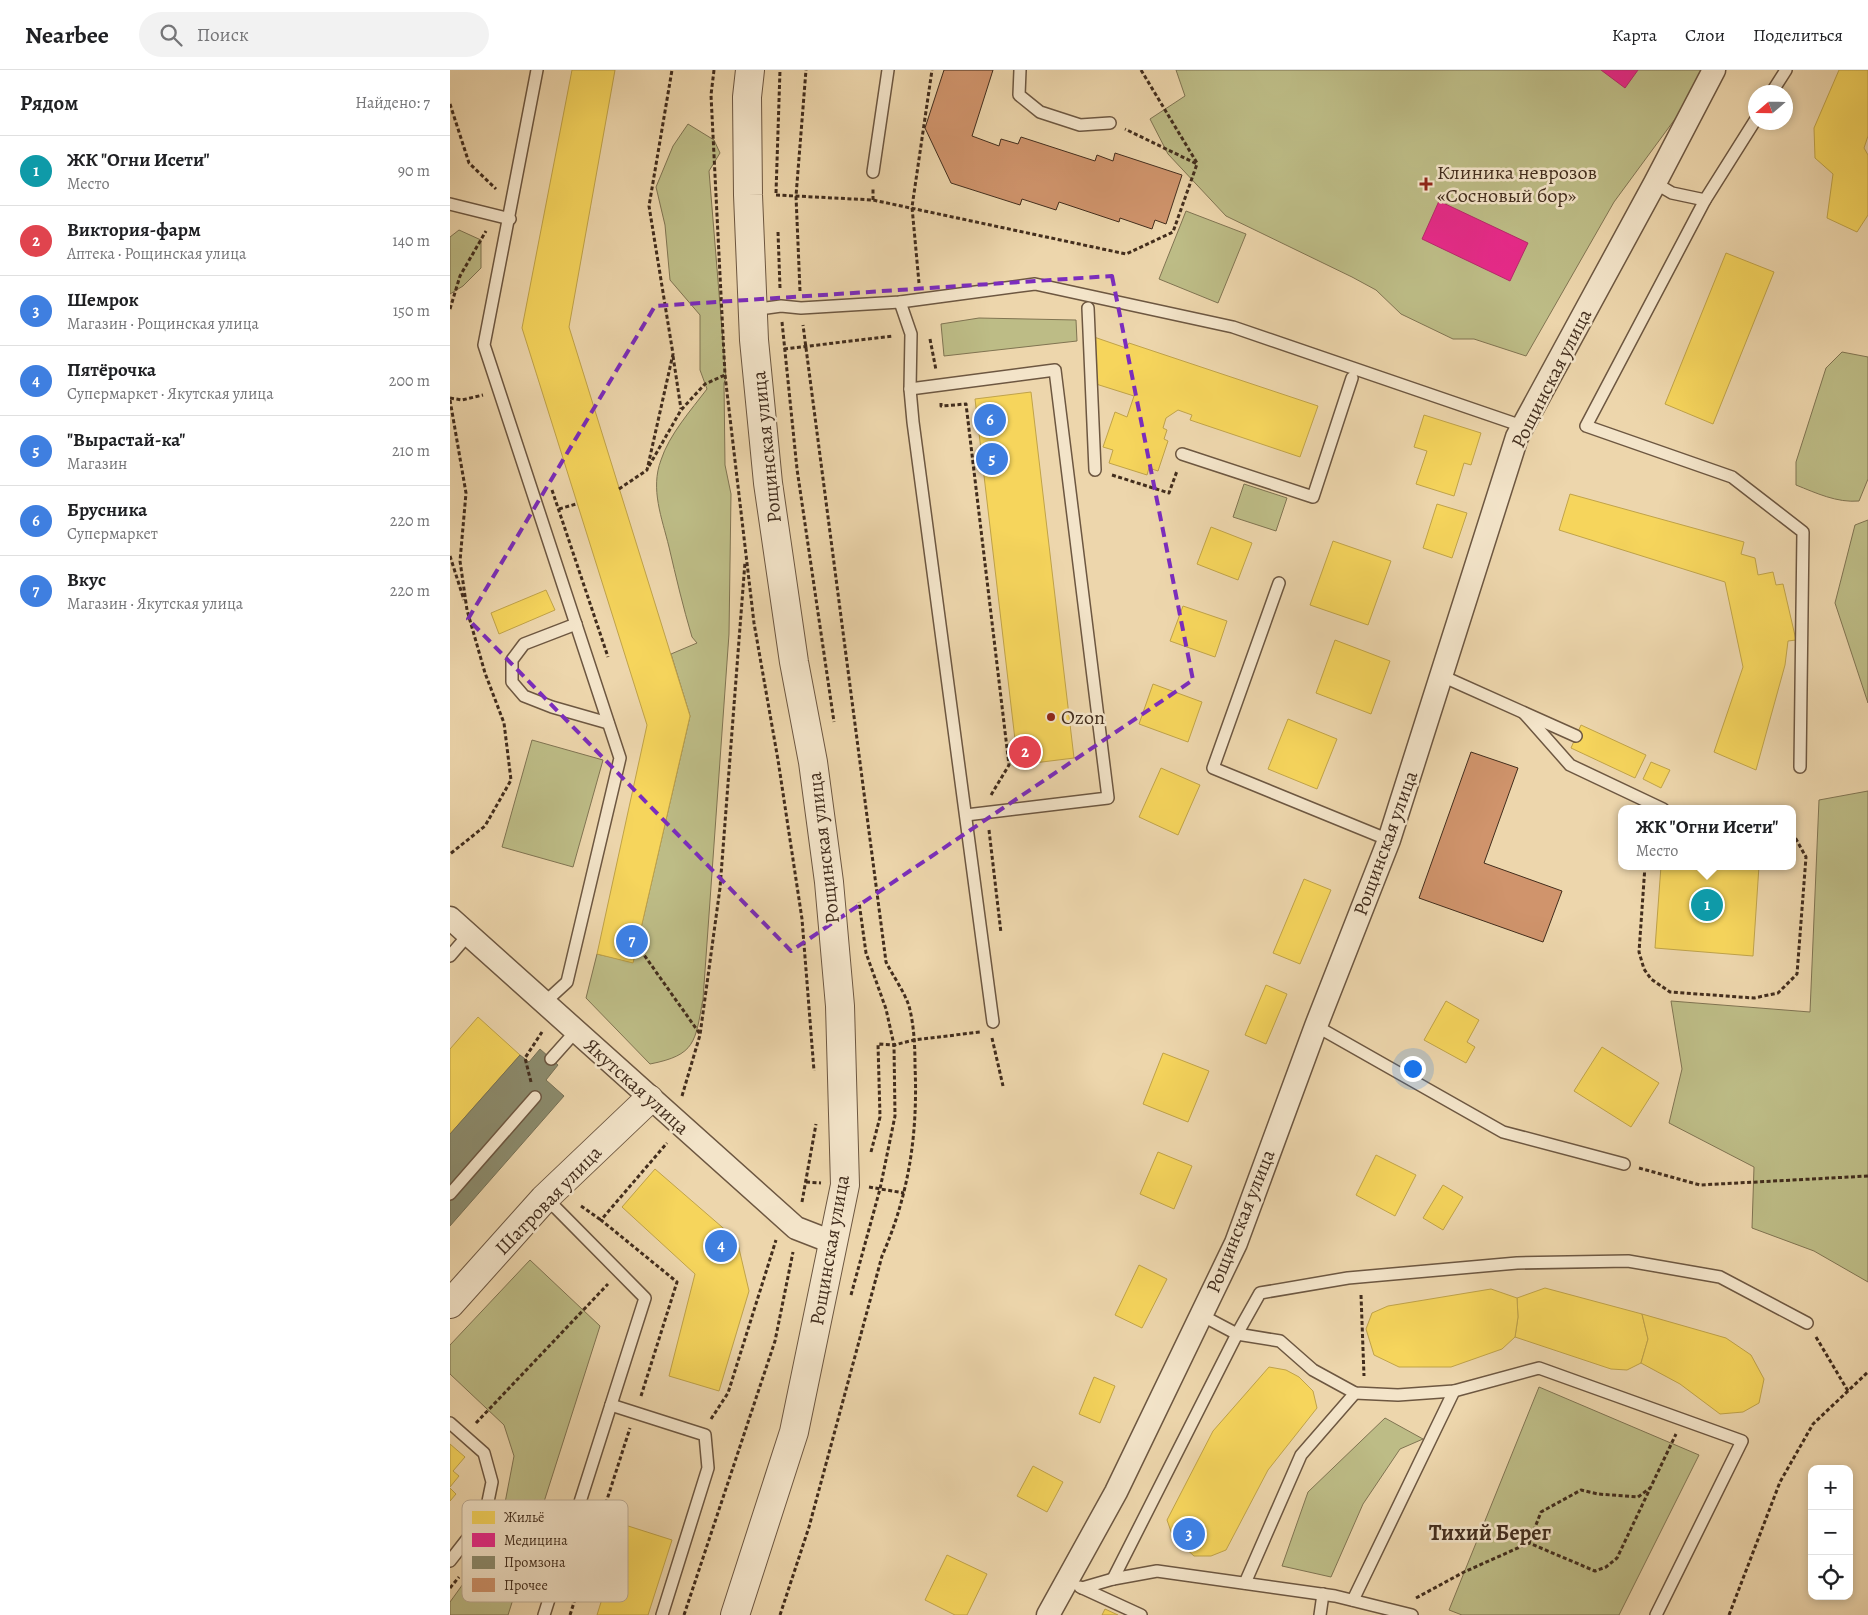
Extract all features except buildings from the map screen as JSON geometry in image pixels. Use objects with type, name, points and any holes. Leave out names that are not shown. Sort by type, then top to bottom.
[{"type":"street","name":"Рощинская улица","points":[[734,1615],[794,1432],[845,1185],[836,968],[829,882],[813,762],[794,662],[768,483],[752,310],[747,98],[750,70]]},
{"type":"street","name":"Рощинская улица","points":[[1048,1615],[1074,1585],[1116,1492],[1236,1243],[1316,1026],[1388,840],[1517,437],[1655,184],[1714,70]]},
{"type":"street","name":"Якутская улица","points":[[450,918],[659,1107],[786,1233],[832,1242]]},
{"type":"street","name":"Шатровая улица","points":[[450,1304],[544,1199],[659,1107]]},
{"type":"lane","points":[[537,70],[484,345],[620,758],[567,982],[544,1003]]},
{"type":"lane","points":[[873,172],[888,70]]},
{"type":"lane","points":[[1020,70],[1019,95],[1040,112],[1080,125],[1110,123]]},
{"type":"lane","points":[[1776,85],[1786,70]]},
{"type":"lane","points":[[1749,130],[1705,200],[1586,426],[1732,477],[1803,532],[1800,767]]},
{"type":"lane","points":[[1655,184],[1672,193],[1705,200]]},
{"type":"lane","points":[[450,204],[510,218]]},
{"type":"lane","points":[[752,310],[781,306],[801,308],[900,302],[1035,284],[1233,327],[1522,426]]},
{"type":"lane","points":[[900,302],[911,334],[910,389],[993,1022]]},
{"type":"lane","points":[[1088,308],[1095,470]]},
{"type":"lane","points":[[910,389],[1055,370],[1108,798],[966,815]]},
{"type":"lane","points":[[1182,454],[1313,497],[1352,378]]},
{"type":"lane","points":[[1280,583],[1213,768],[1388,840]]},
{"type":"lane","points":[[576,624],[524,644],[512,660],[512,682],[524,696],[552,707],[608,723]]},
{"type":"lane","points":[[1442,676],[1576,736]]},
{"type":"lane","points":[[1524,713],[1570,765],[1655,805]]},
{"type":"lane","points":[[450,956],[468,935]]},
{"type":"lane","points":[[1316,1026],[1503,1132],[1624,1164]]},
{"type":"lane","points":[[551,1059],[576,1031]]},
{"type":"lane","points":[[450,1194],[536,1097]]},
{"type":"lane","points":[[544,1199],[645,1298],[581,1500]]},
{"type":"lane","points":[[1113,1579],[1236,1334],[1260,1294],[1360,1277],[1518,1263],[1628,1261],[1720,1277],[1808,1323]]},
{"type":"lane","points":[[1201,1315],[1236,1334],[1280,1341],[1313,1370],[1360,1393],[1398,1395],[1454,1391],[1539,1368],[1742,1441],[1656,1615]]},
{"type":"lane","points":[[1353,1600],[1454,1391]]},
{"type":"lane","points":[[1245,1583],[1302,1455],[1360,1393]]},
{"type":"lane","points":[[611,1405],[705,1434],[708,1468],[662,1615]]},
{"type":"lane","points":[[450,1423],[484,1453],[492,1482],[488,1500]]},
{"type":"lane","points":[[450,1561],[462,1546]]},
{"type":"lane","points":[[1074,1585],[1157,1571],[1323,1594],[1412,1615]]},
{"type":"lane","points":[[1074,1585],[1141,1615]]},
{"type":"lane","points":[[1320,1615],[1323,1594]]},
{"type":"lane","points":[[544,1615],[548,1602]]},
{"type":"path","points":[[672,70],[648,206],[681,410]]},
{"type":"path","points":[[714,70],[710,95],[725,375],[754,623],[778,760],[802,919],[814,1077]]},
{"type":"path","points":[[921,300],[912,207],[932,70]]},
{"type":"path","points":[[1141,70],[1197,164]]},
{"type":"path","points":[[450,104],[469,163],[512,205]]},
{"type":"path","points":[[1110,123],[1136,133],[1197,164]]},
{"type":"path","points":[[776,196],[873,200],[1126,254],[1173,232],[1197,164]]},
{"type":"path","points":[[450,309],[460,276],[496,215]]},
{"type":"path","points":[[784,350],[928,331],[940,384],[942,406],[966,404],[1009,765],[986,802],[1002,940]]},
{"type":"path","points":[[646,470],[673,354]]},
{"type":"path","points":[[619,489],[646,470],[681,410],[705,384],[725,375]]},
{"type":"path","points":[[450,400],[466,492],[460,561],[467,610]]},
{"type":"path","points":[[1095,470],[1169,493],[1182,454]]},
{"type":"path","points":[[559,509],[576,504]]},
{"type":"path","points":[[659,1107],[680,1102],[700,1035],[720,888],[746,553]]},
{"type":"path","points":[[450,556],[485,673],[504,722],[511,780],[485,826],[450,854]]},
{"type":"path","points":[[1645,870],[1639,952],[1644,969],[1651,979],[1670,992],[1754,998],[1778,993],[1797,974],[1806,857],[1796,839]]},
{"type":"path","points":[[637,945],[700,1035]]},
{"type":"path","points":[[869,1160],[880,1118],[878,1044],[894,1045],[914,1040],[990,1031],[1003,1086]]},
{"type":"path","points":[[533,1043],[525,1058],[536,1097]]},
{"type":"path","points":[[712,1418],[728,1393],[786,1233],[805,1191],[818,1116]]},
{"type":"path","points":[[601,1220],[669,1141]]},
{"type":"path","points":[[1624,1164],[1700,1185],[1868,1176]]},
{"type":"path","points":[[862,1186],[904,1192]]},
{"type":"path","points":[[573,1200],[601,1220],[677,1282],[636,1412]]},
{"type":"path","points":[[684,1615],[775,1341],[794,1249],[786,1233]]},
{"type":"path","points":[[476,1423],[619,1272]]},
{"type":"path","points":[[1360,1277],[1360,1393]]},
{"type":"path","points":[[1808,1323],[1848,1390]]},
{"type":"path","points":[[1729,1615],[1780,1482],[1813,1424],[1868,1372]]},
{"type":"path","points":[[607,1500],[630,1428]]},
{"type":"path","points":[[1529,1543],[1595,1571],[1606,1567],[1617,1558],[1672,1444]]},
{"type":"path","points":[[1393,1610],[1464,1572],[1529,1543],[1541,1512],[1581,1490],[1598,1494],[1638,1497],[1651,1488]]},
{"type":"path","points":[[570,1615],[574,1602]]},
{"type":"highlighted area","points":[[1112,276],[1193,680],[791,951],[468,619],[655,306]]},
{"type":"shaded area","name":"Клиника неврозов «Сосновый бор»","points":[[1176,70],[1711,70],[1614,202],[1526,356],[1474,339],[1453,339],[1401,314],[1376,290],[1226,216],[1168,154],[1150,119],[1185,96]]},
{"type":"shaded area","points":[[688,124],[714,140],[720,153],[709,171],[726,378],[724,383],[725,465],[731,494],[729,634],[703,999],[698,1026],[691,1044],[677,1056],[650,1064],[586,998],[597,954],[633,962],[690,716],[671,654],[697,643],[692,637],[680,592],[660,514],[657,493],[658,471],[669,441],[707,389],[700,370],[700,315],[670,280],[665,225],[656,187],[673,146]]},
{"type":"shaded area","points":[[1186,211],[1246,234],[1218,303],[1159,279]]},
{"type":"shaded area","points":[[459,230],[481,240],[481,268],[463,286],[450,294],[450,237]]},
{"type":"shaded area","points":[[979,318],[1076,320],[1077,341],[944,356],[941,324]]},
{"type":"shaded area","points":[[1842,352],[1868,357],[1868,479],[1859,501],[1835,499],[1796,485],[1796,462],[1826,368]]},
{"type":"shaded area","points":[[1244,484],[1287,498],[1276,531],[1233,517]]},
{"type":"shaded area","points":[[1868,520],[1868,703],[1835,603],[1855,525]]},
{"type":"shaded area","points":[[532,740],[603,760],[573,867],[502,847]]},
{"type":"shaded area","points":[[1868,791],[1868,1282],[1814,1251],[1752,1228],[1754,1167],[1669,1123],[1682,1069],[1671,1001],[1810,1012],[1819,800]]},
{"type":"shaded area","points":[[530,1260],[600,1326],[545,1500],[506,1500],[514,1456],[504,1425],[450,1374],[450,1345]]},
{"type":"shaded area","points":[[1539,1387],[1699,1455],[1619,1615],[1462,1615],[1449,1610]]},
{"type":"shaded area","points":[[1385,1418],[1423,1439],[1400,1449],[1363,1504],[1331,1577],[1282,1566],[1308,1492]]},
{"type":"shaded area","points":[[462,1585],[462,1602],[512,1602],[508,1615],[450,1615],[450,1602]]},
{"type":"place","name":"Клиника неврозов «Сосновый бор»","points":[[1426,184]]},
{"type":"place","name":"Брусника","points":[[990,420]]},
{"type":"place","name":"\"Вырастай-ка\"","points":[[992,459]]},
{"type":"place","name":"Ozon","points":[[1051,717]]},
{"type":"place","name":"Виктория-фарм","points":[[1025,752]]},
{"type":"place","name":"ЖК \"Огни Исети\"","points":[[1707,905]]},
{"type":"place","name":"Вкус","points":[[632,941]]},
{"type":"place","name":"Пятёрочка","points":[[721,1246]]},
{"type":"place","name":"Шемрок","points":[[1189,1534]]},
{"type":"district","name":"Тихий Берег","points":[[1490,1532]]}]
